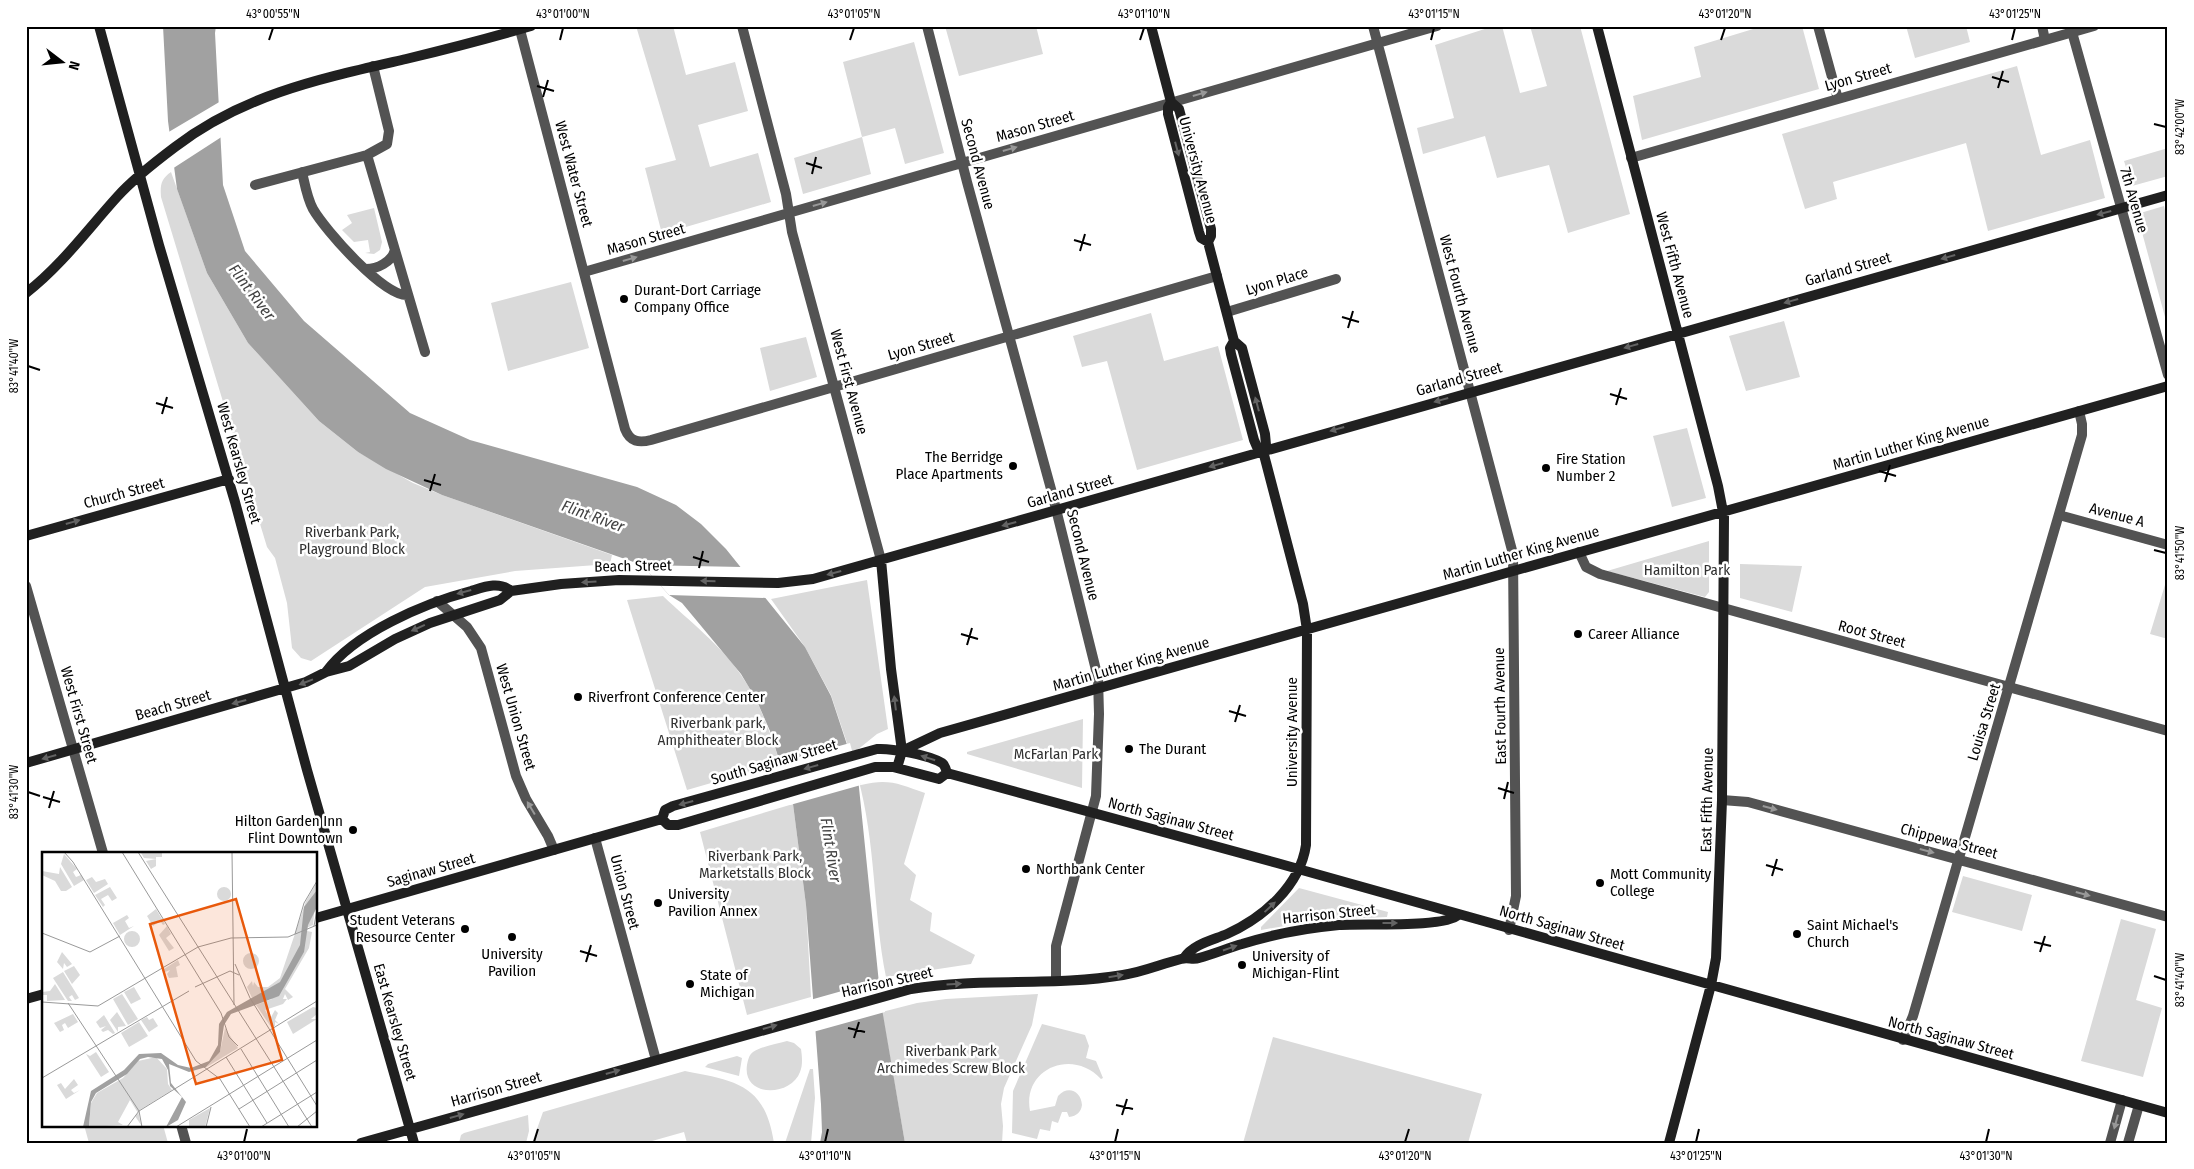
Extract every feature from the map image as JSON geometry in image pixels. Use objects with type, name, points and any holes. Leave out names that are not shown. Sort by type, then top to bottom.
[{"type":"street","name":"West Kearsley Street","points":[[99,26],[159,244],[229,479],[347,910]]},
{"type":"street","points":[[26,293],[46,276],[118,196],[140,175],[199,131],[232,113],[294,86],[451,48],[531,26]]},
{"type":"street","name":"West First Avenue","points":[[742,26],[786,194],[792,232],[881,560],[891,669],[902,751]]},
{"type":"street","name":"Second Avenue","points":[[927,26],[1095,665],[1098,689],[1097,790],[1056,946],[1056,981]]},
{"type":"street","name":"University Avenue","points":[[1151,26],[1171,102],[1168,114],[1199,232],[1201,238],[1208,242],[1227,312],[1234,341],[1230,350],[1255,443],[1263,451],[1304,610],[1306,630],[1306,841],[1304,854],[1298,869],[1285,891],[1262,914],[1236,930],[1193,949],[1184,958]]},
{"type":"street","name":"West Fourth Avenue","points":[[1373,26],[1512,547],[1514,571]]},
{"type":"street","name":"Mason Street","points":[[584,272],[1437,26]]},
{"type":"street","name":"West Fifth Avenue","points":[[1597,26],[1723,512]]},
{"type":"street","points":[[1818,26],[1838,98]]},
{"type":"street","points":[[2042,26],[2045,40]]},
{"type":"street","name":"Lyon Street","points":[[1631,158],[2094,26]]},
{"type":"street","name":"West Water Street","points":[[519,28],[625,429],[633,440]]},
{"type":"street","name":"7th Avenue","points":[[2072,32],[2168,375]]},
{"type":"street","points":[[255,185],[367,154],[385,146],[389,135],[373,66]]},
{"type":"street","points":[[367,154],[425,352]]},
{"type":"street","points":[[302,172],[311,205],[318,217],[344,248],[394,292],[408,295]]},
{"type":"street","name":"Garland Street","points":[[756,583],[800,581],[881,560],[2168,195]]},
{"type":"street","points":[[366,269],[380,266],[392,257],[395,250]]},
{"type":"street","name":"Lyon Street","points":[[633,440],[648,441],[1217,276]]},
{"type":"street","name":"Lyon Place","points":[[1227,312],[1336,279]]},
{"type":"street","name":"Martin Luther King Avenue","points":[[902,751],[940,733],[2168,386]]},
{"type":"street","name":"Louisa Street","points":[[1904,1040],[1913,1016],[2010,687],[2082,435],[2079,411]]},
{"type":"street","name":"Church Street","points":[[26,536],[229,479]]},
{"type":"street","name":"East Fifth Avenue","points":[[1669,1143],[1711,985],[1717,951],[1722,800],[1723,512]]},
{"type":"street","name":"Avenue A","points":[[2059,515],[2168,545]]},
{"type":"street","name":"Root Street","points":[[1579,552],[1584,564],[1592,572],[2168,731]]},
{"type":"street","name":"East Fourth Avenue","points":[[1509,930],[1516,896],[1514,571]]},
{"type":"street","name":"Beach Street","points":[[26,763],[306,682],[326,672],[349,666],[409,632],[454,614],[500,600],[511,591],[582,582],[656,580],[756,583]]},
{"type":"street","name":"West First Street","points":[[26,586],[103,852]]},
{"type":"street","name":"Beach Street","points":[[326,672],[338,658],[374,632],[405,615],[437,601],[490,586],[504,586],[511,591]]},
{"type":"street","name":"West Union Street","points":[[437,601],[454,614],[471,632],[481,648],[522,791],[554,850]]},
{"type":"street","name":"South Saginaw Street","points":[[662,819],[662,814],[668,808],[858,753],[884,748],[902,751]]},
{"type":"street","points":[[897,768],[902,751]]},
{"type":"street","name":"North Saginaw Street","points":[[902,751],[941,763],[947,773],[1298,869],[1509,930],[2168,1113]]},
{"type":"street","name":"South Saginaw Street","points":[[662,819],[668,825],[678,826],[863,770],[879,767],[897,768]]},
{"type":"street","name":"North Saginaw Street","points":[[897,768],[939,779],[947,773]]},
{"type":"street","name":"Chippewa Street","points":[[1722,800],[1748,802],[2168,917]]},
{"type":"street","name":"South Saginaw Street","points":[[554,850],[662,819]]},
{"type":"street","name":"Union Street","points":[[595,838],[656,1060]]},
{"type":"street","name":"Saginaw Street","points":[[318,917],[554,850]]},
{"type":"street","name":"East Kearsley Street","points":[[347,910],[414,1143]]},
{"type":"street","name":"Harrison Street","points":[[361,1143],[889,994],[950,984],[1056,981],[1124,975],[1184,958],[1195,959],[1264,937],[1313,928],[1364,923],[1438,922],[1453,919],[1458,915]]},
{"type":"street","points":[[26,1000],[42,995]]},
{"type":"street","points":[[2110,1143],[2122,1100]]},
{"type":"street","points":[[2128,1143],[2139,1105]]},
{"type":"street","points":[[181,1126],[186,1143]]},
{"type":"green space","points":[[636,26],[673,26],[686,75],[735,62],[748,111],[698,125],[710,167],[758,153],[771,202],[662,234],[645,168],[676,160]]},
{"type":"green space","points":[[945,26],[1036,26],[1043,54],[959,76]]},
{"type":"green space","points":[[1494,26],[1502,26],[1520,93],[1547,86],[1530,26],[1580,26],[1630,214],[1568,233],[1549,165],[1497,178],[1485,136],[1423,154],[1417,128],[1454,118],[1435,45]]},
{"type":"green space","points":[[1763,26],[1802,26],[1819,89],[1642,140],[1633,96],[1701,77],[1694,47]]},
{"type":"green space","points":[[1906,26],[1966,26],[1970,42],[1915,58]]},
{"type":"green space","points":[[914,42],[944,153],[905,164],[895,128],[862,137],[843,62]]},
{"type":"green space","points":[[2017,66],[2041,155],[2090,140],[2105,198],[1988,231],[1966,143],[1833,182],[1837,199],[1805,209],[1782,134]]},
{"type":"green space","points":[[862,137],[871,174],[803,194],[794,158]]},
{"type":"green space","points":[[2168,148],[2168,176],[2132,186],[2124,161]]},
{"type":"green space","name":"Riverbank Park, Playground Block","points":[[171,172],[207,273],[248,343],[319,421],[358,452],[413,483],[612,555],[610,564],[515,571],[425,587],[311,661],[301,658],[292,648],[287,603],[275,558],[267,547],[161,197],[162,183]]},
{"type":"green space","points":[[2164,206],[2168,222],[2168,328],[2137,214]]},
{"type":"green space","points":[[374,208],[382,242],[380,250],[374,254],[365,253],[370,252],[368,240],[354,242],[342,230],[352,223],[347,215]]},
{"type":"green space","points":[[571,282],[589,348],[508,371],[491,303]]},
{"type":"green space","points":[[1151,313],[1164,361],[1218,346],[1243,440],[1137,470],[1107,361],[1082,367],[1073,336]]},
{"type":"green space","points":[[1784,321],[1800,377],[1746,391],[1729,336]]},
{"type":"green space","points":[[806,337],[817,377],[770,391],[760,348]]},
{"type":"green space","points":[[1687,428],[1706,498],[1672,507],[1653,436]]},
{"type":"green space","name":"Hamilton Park","points":[[1709,541],[1709,592],[1705,597],[1607,571]]},
{"type":"green space","points":[[1740,564],[1802,566],[1792,612],[1740,598]]},
{"type":"green space","points":[[2168,575],[2168,639],[2150,634]]},
{"type":"green space","points":[[867,580],[888,729],[877,734],[851,755],[831,695],[805,647],[771,599]]},
{"type":"green space","name":"Riverbank park, Amphitheater Block","points":[[663,596],[714,643],[741,675],[759,707],[780,763],[687,790],[627,600]]},
{"type":"green space","name":"McFarlan Park","points":[[1083,719],[1082,788],[967,754],[967,752]]},
{"type":"green space","points":[[858,778],[861,785],[887,782],[925,793],[904,864],[916,875],[910,900],[932,913],[930,931],[975,955],[971,964],[886,977],[868,827]]},
{"type":"green space","name":"Riverbank Park, Marketstalls Block","points":[[793,804],[806,905],[811,997],[747,1015],[700,832]]},
{"type":"green space","points":[[1963,876],[2032,895],[2022,931],[1952,912]]},
{"type":"green space","points":[[1299,888],[1388,912],[1387,917],[1319,920],[1261,930],[1261,927]]},
{"type":"green space","points":[[2121,919],[2156,929],[2136,1000],[2162,1008],[2143,1077],[2081,1061]]},
{"type":"green space","name":"Riverbank Park Archimedes Screw Block","points":[[1038,994],[1032,1025],[1004,1088],[1001,1104],[1002,1143],[905,1143],[882,1012],[917,1003],[946,999]]},
{"type":"green space","points":[[1042,1024],[1085,1035],[1089,1046],[1086,1058],[1096,1061],[1103,1078],[1101,1079],[1090,1070],[1077,1065],[1064,1064],[1052,1067],[1042,1074],[1034,1084],[1030,1096],[1030,1111],[1055,1106],[1058,1096],[1070,1090],[1077,1093],[1082,1105],[1080,1112],[1074,1116],[1069,1117],[1067,1112],[1062,1112],[1058,1123],[1052,1121],[1050,1131],[1040,1129],[1037,1139],[1012,1133],[1013,1091]]},
{"type":"green space","points":[[1273,1037],[1482,1094],[1468,1143],[1243,1143]]},
{"type":"green space","points":[[787,1041],[794,1043],[801,1049],[802,1066],[795,1080],[787,1086],[768,1090],[752,1084],[747,1076],[747,1065],[752,1053],[761,1048]]},
{"type":"green space","points":[[737,1056],[742,1058],[739,1076],[705,1067],[708,1064]]},
{"type":"green space","points":[[810,1069],[813,1069],[815,1098],[811,1143],[785,1143]]},
{"type":"green space","points":[[685,1071],[733,1083],[755,1097],[770,1123],[774,1143],[687,1143],[684,1132],[645,1143],[532,1143],[543,1112]]},
{"type":"green space","points":[[528,1115],[529,1131],[526,1143],[459,1143],[461,1135],[464,1133]]},
{"type":"green space","points":[[84,1126],[163,1126],[168,1143],[89,1143]]},
{"type":"water","name":"Flint River","points":[[163,26],[216,26],[223,185],[245,251],[304,321],[410,413],[470,440],[637,487],[676,505],[701,524],[726,549],[805,647],[831,696],[858,778],[881,1003],[905,1143],[820,1143],[822,1132],[821,1104],[806,905],[793,804],[770,731],[756,699],[741,674],[682,603],[669,595],[642,565],[442,495],[386,469],[358,452],[319,421],[248,343],[207,273],[177,189],[168,121]]},
{"type":"pier","points":[[221,101],[223,136],[172,169],[167,133]]},
{"type":"pier","points":[[642,565],[742,567],[768,598],[669,595]]},
{"type":"pier","points":[[850,743],[861,785],[790,805],[778,763]]},
{"type":"pier","points":[[881,980],[885,1012],[813,1032],[810,1000]]},
{"type":"place","name":"Durant-Dort Carriage Company Office","points":[[624,299]]},
{"type":"place","name":"The Berridge Place Apartments","points":[[1013,466]]},
{"type":"place","name":"Fire Station Number 2","points":[[1546,468]]},
{"type":"place","name":"Career Alliance","points":[[1578,634]]},
{"type":"place","name":"Riverfront Conference Center","points":[[578,697]]},
{"type":"place","name":"The Durant","points":[[1129,749]]},
{"type":"place","name":"Hilton Garden Inn Flint Downtown","points":[[353,830]]},
{"type":"place","name":"Northbank Center","points":[[1026,869]]},
{"type":"place","name":"Mott Community College","points":[[1600,883]]},
{"type":"place","name":"University Pavilion Annex","points":[[658,903]]},
{"type":"place","name":"Student Veterans Resource Center","points":[[465,929]]},
{"type":"place","name":"Saint Michael's Church","points":[[1797,934]]},
{"type":"place","name":"University Pavilion","points":[[512,937]]},
{"type":"place","name":"University of Michigan-Flint","points":[[1242,965]]},
{"type":"place","name":"State of Michigan","points":[[690,984]]}]
